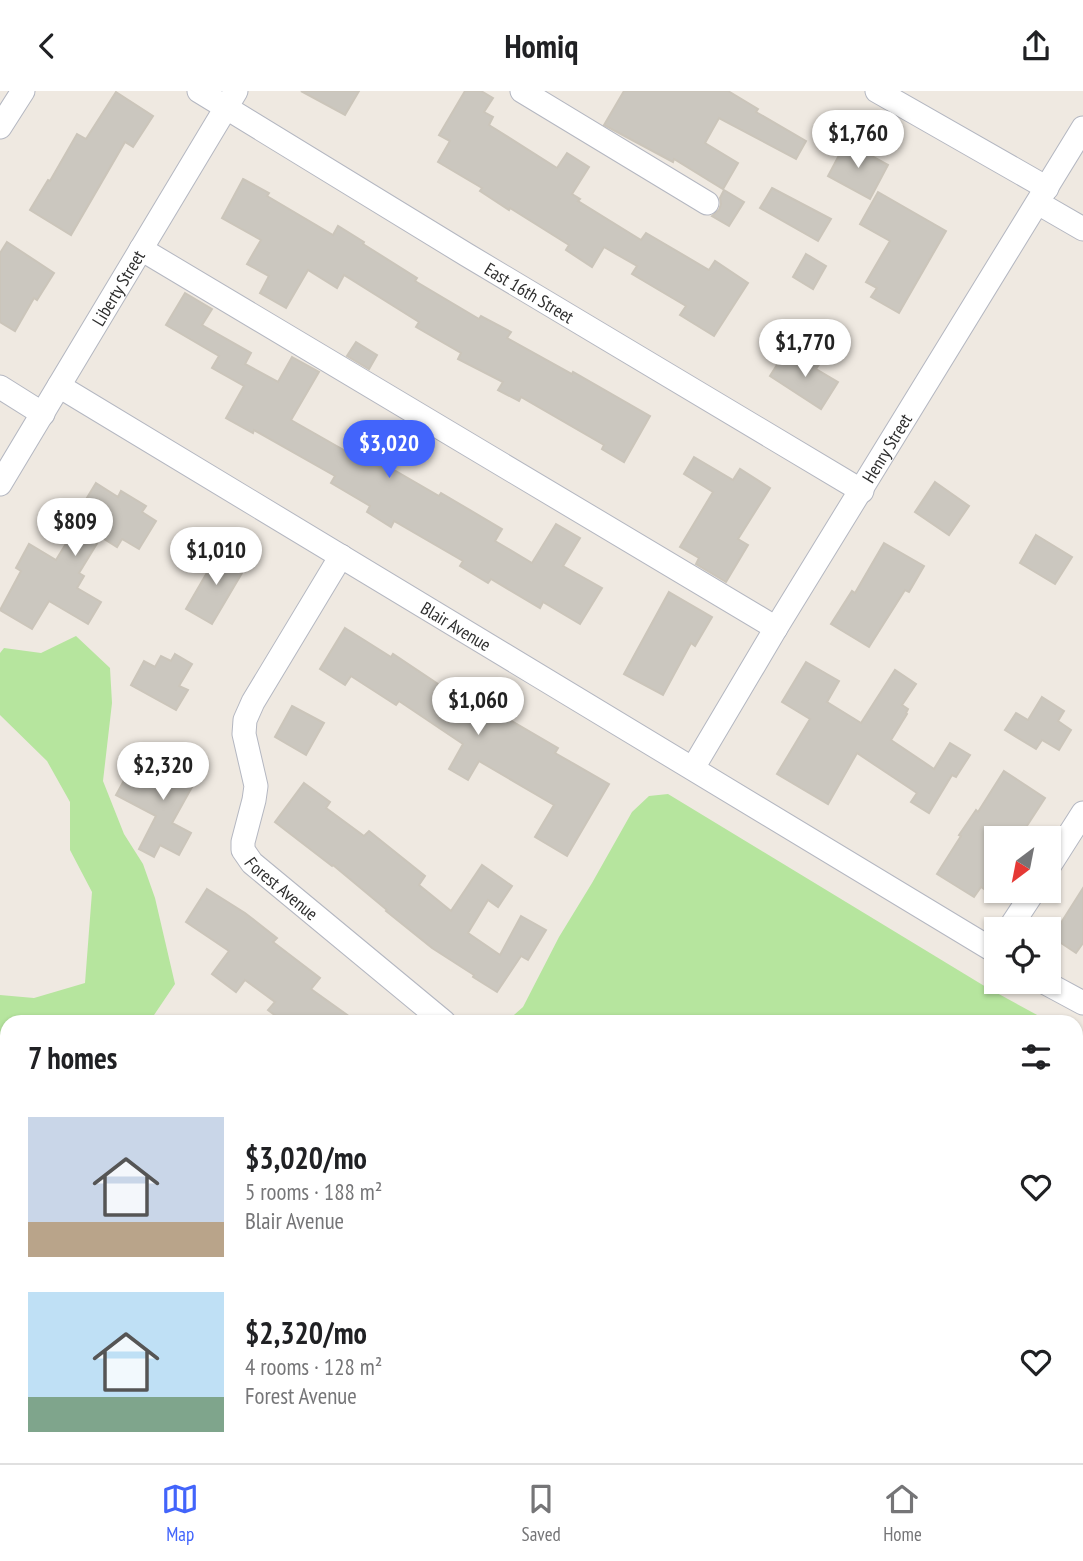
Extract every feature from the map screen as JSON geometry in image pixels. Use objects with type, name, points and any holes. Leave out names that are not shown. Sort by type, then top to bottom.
[{"type":"street","points":[[0,127],[23,91]]},
{"type":"street","name":"East 16th Street","points":[[199,91],[231,99],[467,255],[862,491]]},
{"type":"street","points":[[522,91],[707,203]]},
{"type":"street","points":[[877,91],[1042,195],[1083,229]]},
{"type":"street","name":"Liberty Street","points":[[0,484],[231,99]]},
{"type":"street","name":"Henry Street","points":[[693,768],[1083,128]]},
{"type":"street","points":[[141,249],[776,628]]},
{"type":"street","name":"Blair Avenue","points":[[60,386],[984,945]]},
{"type":"street","points":[[0,387],[43,414]]},
{"type":"street","name":"Forest Avenue","points":[[341,555],[253,702],[245,720],[244,734],[256,786],[243,850],[252,863],[436,1015]]},
{"type":"street","points":[[1061,848],[1083,813]]},
{"type":"street","points":[[1061,991],[1083,1003]]},
{"type":"green space","points":[[76,636],[110,668],[112,703],[103,781],[124,834],[143,864],[155,898],[175,984],[154,1015],[0,1015],[0,995],[34,998],[85,983],[92,892],[70,850],[70,802],[47,761],[0,715],[0,653],[4,648],[41,653]]},
{"type":"green space","points":[[668,794],[984,986],[984,994],[999,994],[1037,1015],[514,1015],[523,1007],[559,937],[632,812],[649,796]]},
{"type":"building","points":[[301,91],[359,91],[345,115]]},
{"type":"building","points":[[465,91],[481,91],[493,98],[484,112],[493,117],[489,125],[557,168],[567,153],[589,167],[572,194],[580,199],[578,201],[641,240],[646,233],[709,270],[715,261],[748,283],[714,336],[680,315],[686,306],[632,274],[637,266],[604,247],[592,267],[566,250],[569,245],[510,208],[509,210],[480,191],[482,188],[438,162],[450,141],[439,135]]},
{"type":"building","points":[[624,91],[728,91],[758,109],[756,112],[806,141],[796,159],[719,118],[705,143],[738,163],[723,189],[674,159],[673,162],[604,125]]},
{"type":"building","points":[[116,92],[153,116],[133,147],[125,142],[71,235],[30,210],[77,134],[86,139]]},
{"type":"building","points":[[846,142],[888,165],[870,199],[828,176]]},
{"type":"building","points":[[243,179],[333,235],[338,226],[417,278],[415,281],[479,319],[481,316],[511,332],[507,338],[650,416],[624,462],[602,449],[604,445],[521,397],[519,401],[498,390],[503,382],[458,359],[461,353],[416,327],[419,322],[344,275],[337,288],[308,270],[286,308],[260,293],[269,276],[247,264],[261,240],[222,218]]},
{"type":"building","points":[[772,188],[831,219],[818,241],[760,208]]},
{"type":"building","points":[[724,190],[744,202],[729,226],[712,216],[719,210]]},
{"type":"building","points":[[878,192],[946,231],[899,313],[871,297],[877,288],[866,282],[890,241],[860,224]]},
{"type":"building","points":[[7,242],[54,273],[37,300],[34,298],[15,331],[0,322],[0,253]]},
{"type":"building","points":[[806,254],[826,266],[813,289],[793,277]]},
{"type":"building","points":[[185,293],[212,309],[202,325],[251,353],[245,364],[278,382],[292,357],[319,372],[291,420],[349,453],[358,438],[380,451],[375,459],[502,529],[495,541],[532,563],[556,524],[580,538],[563,566],[602,588],[580,624],[543,602],[540,608],[491,579],[488,583],[460,566],[463,561],[394,521],[391,527],[367,512],[370,506],[331,483],[335,476],[254,430],[253,433],[226,418],[244,386],[212,368],[219,356],[166,325]]},
{"type":"building","points":[[356,342],[377,355],[369,369],[347,356]]},
{"type":"building","points":[[802,352],[820,363],[816,369],[838,382],[821,409],[770,376],[784,354],[796,362]]},
{"type":"building","points":[[694,457],[733,480],[740,469],[770,488],[738,539],[748,545],[726,582],[696,564],[699,558],[680,547],[713,492],[684,474]]},
{"type":"building","points":[[935,482],[969,506],[949,535],[915,512]]},
{"type":"building","points":[[96,483],[118,497],[121,491],[146,506],[142,512],[156,521],[139,549],[122,539],[117,547],[101,537],[79,573],[84,576],[77,588],[101,602],[88,624],[49,601],[32,629],[0,610],[21,571],[16,568],[29,544],[56,560],[81,519],[76,516]]},
{"type":"building","points":[[1036,535],[1072,557],[1055,584],[1020,563]]},
{"type":"building","points":[[884,543],[924,566],[909,592],[905,590],[869,647],[831,624],[852,591],[855,593]]},
{"type":"building","points":[[230,549],[245,558],[238,570],[242,573],[212,624],[186,609],[216,557],[223,561]]},
{"type":"building","points":[[669,592],[712,617],[695,646],[691,643],[663,695],[624,674]]},
{"type":"building","points":[[345,628],[391,657],[393,654],[480,712],[484,705],[558,748],[555,753],[609,784],[567,856],[535,837],[554,805],[479,761],[468,780],[449,769],[463,744],[399,701],[396,705],[351,676],[345,685],[320,669]]},
{"type":"building","points":[[175,654],[192,664],[179,686],[188,690],[176,710],[131,685],[144,661],[155,667],[161,656],[171,661]]},
{"type":"building","points":[[806,662],[839,681],[827,702],[861,723],[895,670],[916,684],[902,705],[908,709],[907,714],[891,740],[934,769],[950,743],[970,755],[956,777],[952,775],[929,813],[911,802],[917,793],[857,753],[828,804],[777,774],[810,719],[782,702]]},
{"type":"building","points":[[1042,697],[1064,711],[1058,721],[1071,730],[1059,750],[1042,740],[1036,749],[1005,730],[1016,713],[1028,720]]},
{"type":"building","points":[[292,706],[324,723],[306,755],[275,737]]},
{"type":"building","points":[[168,750],[202,769],[172,823],[191,833],[179,855],[160,845],[154,857],[139,849],[156,816],[116,795],[128,773],[149,785]]},
{"type":"building","points":[[1004,771],[1045,798],[1027,826],[984,826],[984,889],[981,887],[974,897],[937,874],[961,836],[959,835],[976,810],[978,812]]},
{"type":"building","points":[[304,783],[330,802],[326,808],[364,836],[369,831],[425,876],[419,885],[451,911],[482,865],[512,886],[498,907],[488,900],[468,933],[500,955],[521,916],[546,930],[528,960],[521,956],[497,992],[432,948],[333,865],[275,822]]},
{"type":"building","points":[[1083,888],[1083,943],[1076,953],[1061,943],[1061,923]]},
{"type":"building","points":[[207,889],[245,913],[277,938],[273,942],[320,978],[311,989],[347,1015],[275,1015],[268,1010],[275,1002],[245,980],[236,992],[212,974],[229,951],[186,922]]}]
